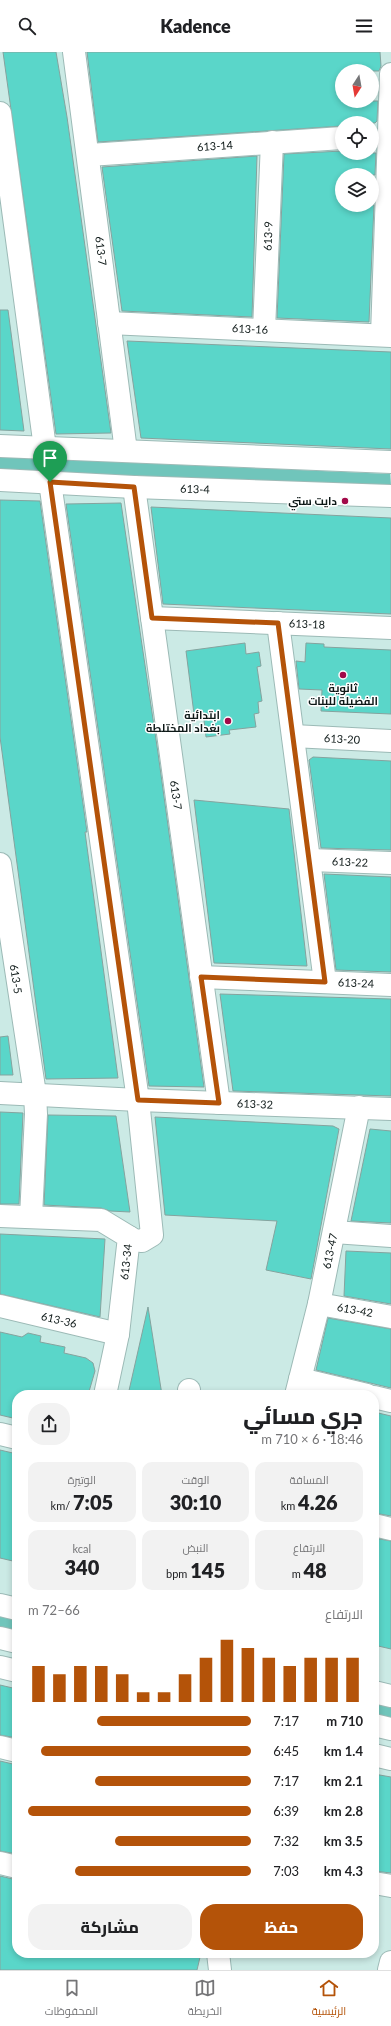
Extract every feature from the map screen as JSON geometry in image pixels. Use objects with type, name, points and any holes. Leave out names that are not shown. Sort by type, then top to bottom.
[{"type":"street","name":"613-7","points":[[74,52],[89,155],[126,451]]},
{"type":"street","points":[[387,336],[384,136],[391,74]]},
{"type":"street","points":[[0,113],[45,448]]},
{"type":"street","name":"613-14","points":[[89,155],[335,138]]},
{"type":"street","name":"613-9","points":[[264,330],[272,142]]},
{"type":"street","name":"613-16","points":[[109,323],[387,336]]},
{"type":"street","points":[[0,446],[391,462]]},
{"type":"street","name":"613-4","points":[[0,480],[134,487],[391,496]]},
{"type":"street","points":[[50,482],[138,1100],[152,1235],[142,1241],[134,1240],[129,1237]]},
{"type":"street","name":"613-7","points":[[134,487],[219,1103]]},
{"type":"street","name":"613-18","points":[[152,618],[391,628]]},
{"type":"street","points":[[278,623],[325,982]]},
{"type":"street","name":"613-20","points":[[293,736],[391,741]]},
{"type":"street","name":"613-22","points":[[310,860],[391,863]]},
{"type":"street","name":"613-5","points":[[0,864],[7,964],[35,1094],[36,1114],[31,1217]]},
{"type":"street","name":"613-24","points":[[201,977],[391,985]]},
{"type":"street","name":"613-32","points":[[0,1092],[138,1100],[391,1109]]},
{"type":"street","name":"613-47","points":[[298,1387],[319,1304],[359,1107]]},
{"type":"street","name":"613-34","points":[[0,1216],[102,1220],[129,1237],[118,1334],[106,1390]]},
{"type":"street","points":[[334,1232],[391,1236]]},
{"type":"street","name":"613-42","points":[[319,1304],[391,1317]]},
{"type":"street","name":"613-36","points":[[0,1306],[118,1334]]},
{"type":"street","points":[[298,1387],[324,1390]]},
{"type":"street","points":[[379,1398],[391,1401]]},
{"type":"street","points":[[0,1434],[12,1437]]},
{"type":"street","points":[[379,1526],[391,1529]]},
{"type":"street","points":[[0,1605],[12,1608]]},
{"type":"street","points":[[0,1638],[12,1641]]},
{"type":"street","points":[[0,1666],[12,1670]]},
{"type":"street","points":[[379,1693],[391,1696]]},
{"type":"street","points":[[379,1726],[391,1729]]},
{"type":"street","points":[[0,1747],[12,1750]]},
{"type":"street","points":[[379,1756],[391,1759]]},
{"type":"street","points":[[0,1862],[12,1865]]},
{"type":"street","points":[[379,1884],[391,1886]]},
{"type":"street","points":[[219,1958],[220,1970]]},
{"type":"street","points":[[389,1970],[391,1962]]},
{"type":"shaded area","points":[[0,457],[390,474],[391,486],[0,470]]},
{"type":"shaded area","points":[[0,1612],[12,1615],[12,1630],[0,1627]]},
{"type":"shaded area","points":[[379,1700],[391,1703],[391,1718],[379,1715]]},
{"type":"building","points":[[3,52],[56,52],[67,117],[111,433],[56,434]]},
{"type":"building","points":[[87,52],[380,52],[381,66],[379,71],[379,64],[335,64],[335,108],[378,108],[377,116],[335,116],[335,126],[98,142]]},
{"type":"building","points":[[335,151],[335,160],[376,160],[375,168],[335,168],[335,212],[374,212],[369,322],[277,318],[284,154]]},
{"type":"building","points":[[257,156],[252,317],[122,311],[102,167]]},
{"type":"building","points":[[0,310],[8,310],[24,431],[0,430]]},
{"type":"building","points":[[127,341],[391,352],[391,449],[141,438]]},
{"type":"building","points":[[0,500],[40,501],[87,832],[85,832],[118,1078],[46,1079],[0,737]]},
{"type":"building","points":[[121,503],[158,753],[204,1087],[149,1086],[66,504]]},
{"type":"building","points":[[151,507],[391,518],[391,614],[163,604]]},
{"type":"building","points":[[245,643],[246,654],[259,652],[261,666],[257,667],[262,701],[258,702],[259,713],[254,714],[256,727],[229,730],[230,734],[206,737],[203,712],[194,714],[186,651]]},
{"type":"building","points":[[306,643],[324,644],[324,647],[391,650],[391,714],[321,711],[322,690],[299,689],[296,661],[305,662]]},
{"type":"building","points":[[313,757],[391,761],[391,850],[321,848],[309,760]]},
{"type":"building","points":[[194,800],[289,809],[307,966],[214,963]]},
{"type":"building","points":[[324,874],[391,877],[391,972],[336,970]]},
{"type":"building","points":[[220,994],[391,999],[391,1096],[233,1091]]},
{"type":"building","points":[[8,1036],[13,1075],[0,1075],[0,1037]]},
{"type":"building","points":[[0,1112],[23,1113],[19,1204],[0,1204]]},
{"type":"building","points":[[48,1115],[116,1116],[130,1212],[110,1211],[101,1208],[44,1205]]},
{"type":"building","points":[[155,1117],[333,1126],[339,1129],[311,1279],[266,1270],[277,1221],[165,1215]]},
{"type":"building","points":[[370,1129],[391,1131],[391,1223],[351,1221]]},
{"type":"building","points":[[0,1234],[105,1239],[100,1317],[0,1294]]},
{"type":"building","points":[[346,1251],[391,1253],[391,1304],[344,1296]]},
{"type":"building","points":[[148,1307],[161,1390],[129,1390]]},
{"type":"building","points":[[328,1318],[391,1329],[391,1388],[316,1370]]},
{"type":"building","points":[[0,1332],[22,1337],[28,1333],[41,1336],[40,1342],[65,1347],[64,1353],[86,1358],[93,1363],[95,1371],[89,1390],[12,1390],[12,1418],[0,1415]]},
{"type":"building","points":[[379,1413],[391,1416],[391,1516],[379,1514]]},
{"type":"building","points":[[0,1450],[12,1453],[12,1561],[0,1558]]},
{"type":"building","points":[[379,1539],[391,1541],[391,1649],[379,1646]]},
{"type":"building","points":[[0,1685],[12,1688],[12,1737],[0,1735]]},
{"type":"building","points":[[0,1761],[12,1764],[12,1853],[0,1851]]},
{"type":"building","points":[[379,1775],[391,1777],[391,1873],[379,1872]]},
{"type":"building","points":[[0,1876],[12,1879],[12,1958],[200,1958],[197,1970],[0,1970]]},
{"type":"place","name":"دايت ستي","points":[[345,501]]},
{"type":"place","name":"ثانوية الفضيلة للبنات","points":[[343,675]]},
{"type":"place","name":"ابتدائية بغداد المختلطة","points":[[228,721]]},
{"type":"route","points":[[50,482],[134,487],[152,618],[278,623],[325,982],[201,977],[219,1103],[138,1100],[50,482]]}]
